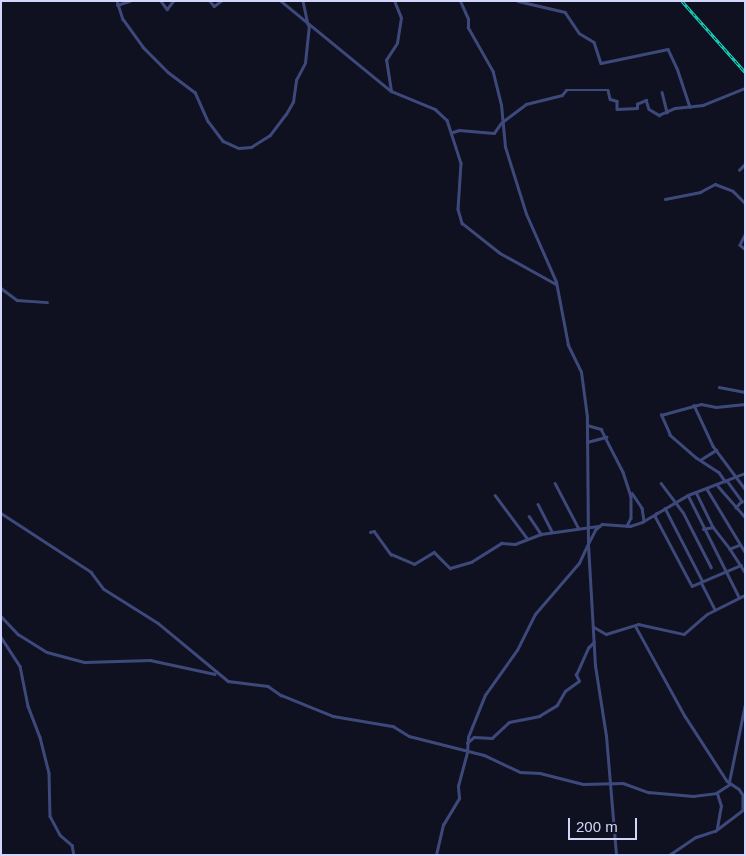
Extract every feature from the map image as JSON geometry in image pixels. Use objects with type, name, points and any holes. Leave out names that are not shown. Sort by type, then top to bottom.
[{"type":"street","points":[[129,1],[117,3],[143,47],[168,72],[195,92],[206,118],[218,135],[229,146],[240,148],[252,147],[270,135],[293,102],[297,76],[305,63],[308,24],[303,1]]},
{"type":"street","points":[[160,1],[168,9],[173,1]]},
{"type":"street","points":[[210,1],[214,6],[222,1]]},
{"type":"street","points":[[281,1],[391,91],[436,109],[448,120],[460,163],[458,209],[462,222],[500,253],[556,284]]},
{"type":"street","points":[[460,1],[468,19],[468,28],[493,72],[501,106],[501,123],[523,206],[556,284],[566,325],[568,345],[582,372],[587,424],[587,526],[594,642],[611,784],[616,855]]},
{"type":"street","points":[[518,1],[565,12],[576,31],[594,42],[601,63],[668,49],[677,68],[690,107]]},
{"type":"street","points":[[391,91],[386,60],[398,40],[401,18],[394,2]]},
{"type":"street","points":[[452,132],[459,130],[494,132],[501,123],[526,104],[576,90],[608,90],[610,100],[616,101],[617,109],[621,110],[637,108],[637,104],[646,100],[648,108],[655,113],[703,105],[745,88]]},
{"type":"street","points":[[662,92],[667,112]]},
{"type":"street","points":[[739,170],[745,164]]},
{"type":"street","points":[[665,199],[700,192],[715,184],[733,191],[745,203]]},
{"type":"street","points":[[745,235],[740,245],[745,248]]},
{"type":"street","points":[[1,288],[17,300],[47,302]]},
{"type":"street","points":[[719,387],[745,392]]},
{"type":"street","points":[[736,508],[742,501],[721,475],[670,435],[662,416],[694,405],[745,404]]},
{"type":"street","points":[[694,405],[697,418],[716,450],[745,489]]},
{"type":"street","points":[[587,424],[601,429],[630,492],[631,518],[627,526]]},
{"type":"street","points":[[587,442],[606,437]]},
{"type":"street","points":[[700,460],[716,450]]},
{"type":"street","points":[[370,532],[374,531],[391,554],[414,564],[434,552],[450,568],[471,562],[501,543],[515,544],[541,534],[578,526],[599,526],[607,523],[627,526],[644,521],[665,507],[696,492],[718,486],[735,476],[745,473]]},
{"type":"street","points":[[555,483],[578,526]]},
{"type":"street","points":[[662,483],[671,500],[676,502],[711,567]]},
{"type":"street","points":[[718,486],[745,517]]},
{"type":"street","points":[[707,489],[745,552]]},
{"type":"street","points":[[630,492],[637,498],[644,521]]},
{"type":"street","points":[[696,492],[713,526],[745,572]]},
{"type":"street","points":[[495,495],[527,538]]},
{"type":"street","points":[[688,496],[703,529],[725,566],[724,571],[739,598]]},
{"type":"street","points":[[538,504],[552,532]]},
{"type":"street","points":[[665,507],[700,578],[702,580],[713,576]]},
{"type":"street","points":[[658,511],[655,516],[692,586],[740,565]]},
{"type":"street","points":[[1,513],[91,572],[104,589],[181,640],[216,674]]},
{"type":"street","points":[[529,516],[541,534]]},
{"type":"street","points":[[436,855],[443,825],[459,798],[458,782],[467,752],[467,743],[485,695],[517,650],[535,614],[579,563],[599,526]]},
{"type":"street","points":[[703,529],[713,526]]},
{"type":"street","points":[[730,550],[740,545]]},
{"type":"street","points":[[698,574],[715,610]]},
{"type":"street","points":[[593,625],[606,634],[636,627],[641,624],[684,634],[715,610],[745,595]]},
{"type":"street","points":[[1,616],[18,634],[47,652],[85,662],[150,660],[216,674],[231,682],[270,687],[281,695],[333,716],[393,726],[410,736],[484,755],[520,772],[540,773],[583,784],[623,783],[648,792],[693,796],[717,794],[723,790],[730,783],[745,704]]},
{"type":"street","points":[[636,627],[656,670],[730,783],[744,797],[744,809],[717,829],[690,840],[669,855]]},
{"type":"street","points":[[1,637],[20,666],[28,706],[40,737],[49,773],[50,816],[60,834],[72,845],[74,855]]},
{"type":"street","points":[[467,743],[474,737],[492,738],[509,722],[539,716],[557,705],[565,691],[579,681],[576,675],[588,648],[594,642]]},
{"type":"street","points":[[717,794],[721,810],[717,829]]},
{"type":"railway","points":[[682,1],[745,72]]}]
